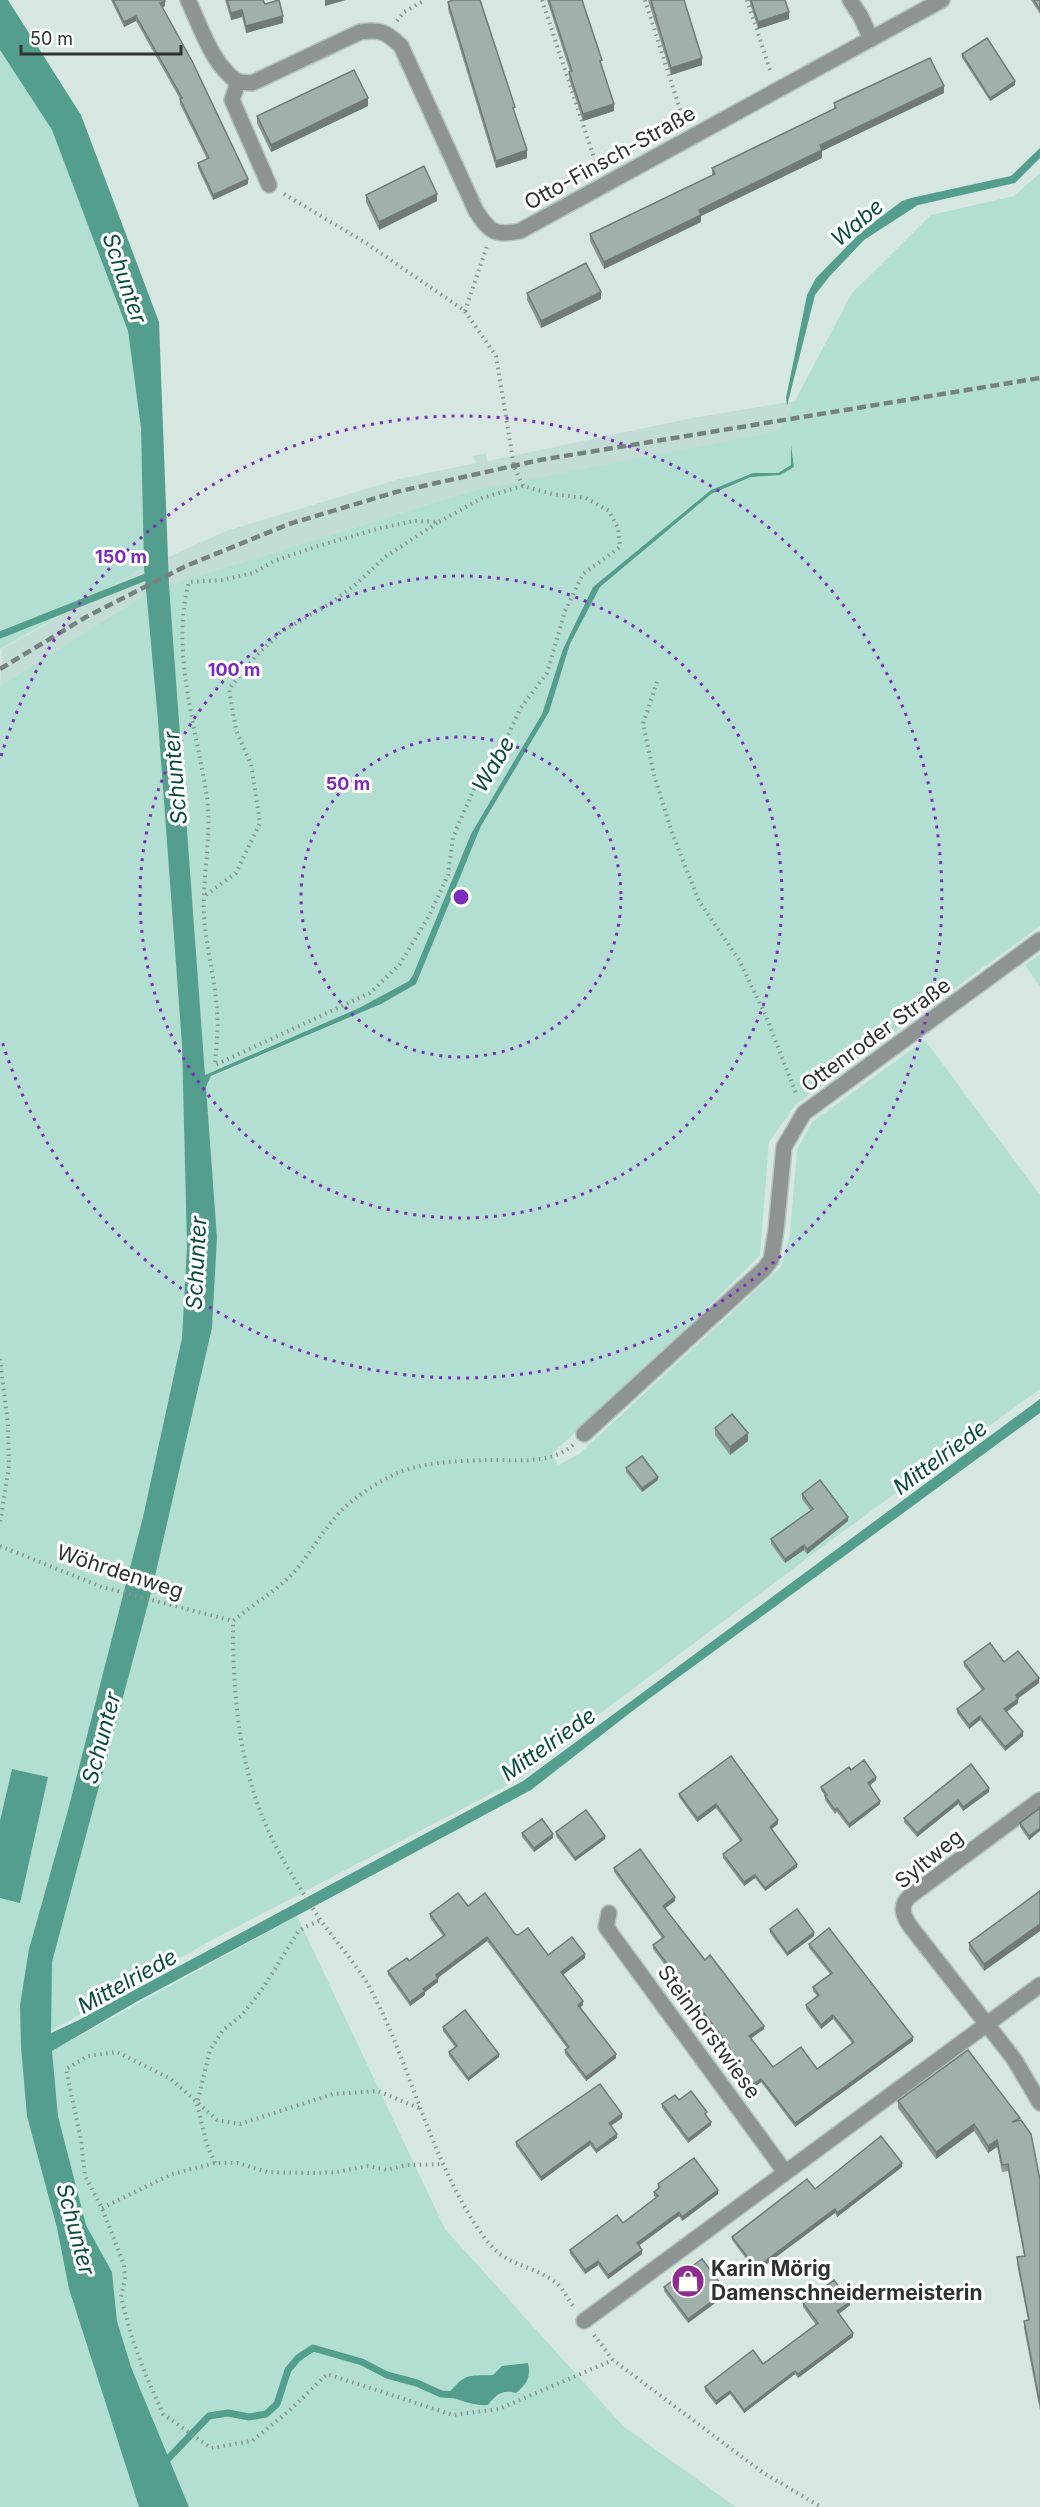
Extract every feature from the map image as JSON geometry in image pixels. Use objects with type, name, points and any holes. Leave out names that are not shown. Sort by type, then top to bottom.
[{"type":"street","points":[[188,0],[216,58],[227,75],[238,82],[252,83],[360,32],[377,30],[388,34],[401,46],[476,211],[492,231]]},
{"type":"street","points":[[850,0],[861,16],[871,39]]},
{"type":"street","name":"Otto-Finsch-Straße","points":[[492,231],[504,234],[520,231],[942,0]]},
{"type":"street","points":[[238,82],[232,100],[269,185]]},
{"type":"street","name":"Ottenroder Straße","points":[[584,1434],[764,1269],[771,1260],[784,1147],[804,1113],[1040,940]]},
{"type":"street","name":"Syltweg","points":[[987,2024],[910,1926],[902,1909],[904,1902],[1040,1800]]},
{"type":"street","name":"Steinhorstwiese","points":[[609,1913],[606,1927],[785,2172]]},
{"type":"street","points":[[584,2321],[1040,1985]]},
{"type":"street","points":[[987,2024],[1014,2059],[1040,2103]]},
{"type":"path","points":[[388,34],[404,12],[425,0]]},
{"type":"path","points":[[542,0],[603,185]]},
{"type":"path","points":[[645,0],[689,139]]},
{"type":"path","points":[[747,0],[777,91]]},
{"type":"path","points":[[269,185],[366,243],[465,311],[496,356],[514,466],[523,486]]},
{"type":"path","points":[[465,311],[492,231]]},
{"type":"path","points":[[206,896],[236,873],[260,823],[251,764],[236,729],[229,689],[255,657],[281,632],[328,605],[355,585],[385,557],[439,522],[482,498],[523,486],[552,494],[586,498],[609,512],[618,528],[620,547],[583,574],[565,611],[547,673],[520,709],[498,757],[477,780],[453,837],[448,875],[429,916],[400,964],[370,993],[215,1065],[218,1014],[204,916],[207,799],[190,712],[182,606],[189,582],[222,580],[253,573],[274,561],[381,528],[414,521],[439,522]]},
{"type":"path","points":[[657,682],[643,724],[654,776],[672,833],[699,901],[739,960],[765,1014],[804,1113]]},
{"type":"path","points":[[0,1359],[8,1425],[9,1466],[0,1522]]},
{"type":"path","points":[[584,1434],[571,1448],[560,1455],[546,1459],[445,1463],[397,1473],[343,1509],[294,1572],[277,1588],[233,1621],[237,1720],[248,1773],[266,1824],[298,1884],[317,1916],[364,1978],[398,2051],[444,2164],[466,2210],[495,2252],[512,2263],[556,2283],[613,2360],[762,2472],[821,2507]]},
{"type":"path","name":"Wöhrdenweg","points":[[0,1546],[102,1587],[233,1621]]},
{"type":"path","points":[[214,2163],[197,2104],[210,2050],[224,2030],[241,2016],[261,1991],[298,1932],[321,1920]]},
{"type":"path","points":[[420,2108],[378,2091],[333,2094],[240,2124],[217,2120],[171,2079],[117,2052],[88,2055],[66,2068],[81,2140],[85,2176],[102,2208],[124,2265],[125,2279],[121,2297],[131,2335],[163,2414],[211,2448],[252,2441],[290,2410],[327,2374],[453,2415],[499,2409],[613,2360]]},
{"type":"path","points":[[102,2208],[172,2174],[214,2163],[238,2163],[267,2172],[313,2173],[337,2172],[368,2166],[388,2170],[406,2165],[444,2164]]},
{"type":"shaded area","points":[[0,50],[52,130],[128,331],[141,428],[144,568],[0,649]]},
{"type":"shaded area","points":[[1040,173],[1040,926],[796,1104],[769,1142],[760,1255],[694,1321],[552,1454],[558,1465],[579,1454],[781,1267],[790,1234],[797,1150],[812,1122],[925,1040],[1040,1195],[1040,1389],[845,1530],[574,1733],[521,1778],[210,1941],[51,2031],[51,1962],[152,1589],[212,1328],[217,1238],[206,1087],[211,1077],[381,1004],[416,984],[481,826],[549,712],[570,644],[600,587],[711,494],[751,477],[780,475],[794,466],[792,452],[791,466],[778,473],[753,473],[711,490],[593,587],[563,649],[542,714],[471,834],[409,981],[359,1008],[206,1074],[205,1077],[169,585],[472,491],[779,431],[852,293],[931,215],[1014,196]]},
{"type":"shaded area","points":[[1040,361],[1040,400],[472,491],[169,585],[146,594],[0,686],[2,649],[144,568],[226,531],[399,479],[476,463],[473,456],[486,453],[488,461],[692,418]]},
{"type":"shaded area","points":[[146,594],[158,721],[182,1045],[187,1246],[182,1338],[143,1517],[68,1810],[29,1949],[57,2228],[69,2289],[139,2507],[0,2507],[0,686]]},
{"type":"shaded area","points":[[1040,954],[1040,986],[1025,965]]},
{"type":"shaded area","points":[[297,1916],[445,2229],[624,2427],[736,2507],[189,2507],[131,2367],[117,2321],[112,2272],[86,2225],[58,2116],[52,2051]]},
{"type":"water","name":"Schunter","points":[[0,0],[8,0],[81,115],[159,322],[169,585],[205,1075],[359,1008],[409,981],[471,834],[542,714],[563,649],[593,587],[711,490],[753,473],[778,473],[791,465],[791,445],[794,467],[780,475],[751,477],[711,494],[600,587],[570,644],[549,712],[481,826],[416,984],[381,1004],[211,1076],[206,1087],[217,1238],[212,1328],[152,1589],[52,1962],[51,2033],[523,1781],[1040,1399],[1040,1413],[635,1709],[531,1790],[136,2002],[52,2051],[58,2116],[86,2225],[112,2272],[117,2321],[131,2367],[189,2507],[139,2507],[69,2289],[57,2228],[27,2116],[21,2047],[20,2005],[29,1949],[68,1810],[143,1517],[182,1338],[187,1246],[182,1045],[158,721],[144,568],[141,428],[128,331],[52,130],[0,50]]},
{"type":"water","points":[[1040,148],[1040,158],[1015,183],[918,205],[864,240],[815,295],[787,406],[786,398],[807,295],[816,278],[861,232],[902,201],[1011,176]]},
{"type":"water","points":[[12,1769],[48,1777],[20,1903],[0,1898],[0,1821]]},
{"type":"water","points":[[528,2363],[529,2372],[523,2386],[516,2393],[500,2393],[488,2405],[456,2399],[448,2394],[467,2377],[493,2375],[502,2366]]},
{"type":"building","points":[[113,0],[165,1],[160,3],[192,61],[248,179],[213,195],[198,163],[209,158],[180,99],[182,98],[136,16],[124,22]]},
{"type":"building","points":[[227,0],[263,0],[265,4],[279,0],[283,16],[246,26],[242,10],[231,13]]},
{"type":"building","points":[[480,0],[527,150],[496,161],[448,2]]},
{"type":"building","points":[[549,0],[582,0],[614,104],[583,114]]},
{"type":"building","points":[[651,0],[684,0],[702,58],[671,68]]},
{"type":"building","points":[[751,0],[785,0],[789,12],[758,22]]},
{"type":"building","points":[[1034,0],[1040,0],[1040,10]]},
{"type":"building","points":[[987,38],[1015,81],[990,98],[962,54]]},
{"type":"building","points":[[930,58],[944,86],[820,145],[822,150],[699,210],[701,215],[604,262],[590,234],[715,174],[712,168],[836,108],[834,103]]},
{"type":"building","points":[[354,70],[368,98],[271,145],[257,116]]},
{"type":"building","points":[[424,166],[437,194],[379,222],[366,195]]},
{"type":"building","points":[[586,263],[601,292],[541,321],[527,293]]},
{"type":"building","points":[[732,1414],[748,1433],[730,1447],[715,1428]]},
{"type":"building","points":[[642,1456],[658,1477],[642,1488],[626,1468]]},
{"type":"building","points":[[820,1480],[848,1517],[807,1549],[804,1545],[785,1559],[771,1539],[813,1509],[802,1494]]},
{"type":"building","points":[[990,1643],[1004,1662],[1018,1651],[1039,1678],[1016,1695],[1018,1699],[1004,1709],[1023,1732],[1005,1747],[980,1716],[969,1725],[957,1709],[984,1689],[964,1662]]},
{"type":"building","points":[[731,1756],[778,1820],[770,1827],[797,1864],[765,1888],[755,1875],[744,1882],[723,1854],[742,1840],[716,1804],[697,1818],[679,1794]]},
{"type":"building","points":[[864,1760],[876,1777],[868,1783],[880,1801],[849,1824],[837,1808],[835,1810],[821,1787],[849,1767],[851,1770]]},
{"type":"building","points":[[971,1764],[989,1788],[963,1807],[958,1800],[917,1833],[904,1818]]},
{"type":"building","points":[[1040,1808],[1040,1828],[1029,1836],[1020,1823]]},
{"type":"building","points":[[586,1810],[605,1836],[575,1858],[556,1832]]},
{"type":"building","points":[[542,1819],[553,1834],[534,1848],[522,1833]]},
{"type":"building","points":[[640,1849],[675,1897],[663,1906],[705,1960],[710,1955],[764,2026],[749,2036],[773,2067],[801,2047],[817,2069],[854,2042],[833,2015],[821,2025],[806,2005],[819,1995],[813,1987],[832,1973],[809,1944],[829,1928],[913,2037],[795,2123],[761,2079],[751,2086],[725,2051],[730,2048],[653,1945],[664,1937],[614,1868]]},
{"type":"building","points":[[1040,1891],[1040,1924],[984,1964],[969,1943]]},
{"type":"building","points":[[458,1893],[468,1906],[485,1893],[515,1934],[518,1935],[528,1928],[548,1955],[572,1937],[585,1954],[561,1972],[583,2001],[578,2005],[616,2054],[586,2077],[565,2050],[569,2047],[487,1937],[436,1975],[438,1978],[410,2002],[388,1971],[407,1958],[409,1961],[445,1935],[430,1914]]},
{"type":"building","points":[[797,1909],[814,1932],[787,1953],[770,1929]]},
{"type":"building","points":[[465,2010],[499,2054],[468,2078],[449,2052],[457,2046],[443,2027]]},
{"type":"building","points":[[968,2050],[1020,2118],[1012,2122],[1021,2120],[1031,2134],[1040,2180],[1040,2404],[1024,2321],[1029,2320],[1017,2257],[1025,2256],[1008,2164],[1002,2165],[997,2140],[988,2146],[974,2124],[936,2152],[898,2101]]},
{"type":"building","points":[[600,2084],[622,2114],[609,2123],[617,2134],[596,2150],[590,2141],[541,2177],[516,2142]]},
{"type":"building","points":[[691,2091],[707,2112],[705,2114],[711,2122],[688,2139],[662,2104],[675,2095],[679,2100]]},
{"type":"building","points":[[881,2136],[902,2163],[837,2213],[835,2209],[756,2268],[732,2237],[807,2179],[815,2189]]},
{"type":"building","points":[[694,2158],[718,2190],[682,2217],[679,2212],[637,2243],[642,2250],[608,2275],[598,2261],[585,2270],[570,2250],[617,2215],[623,2223],[658,2196],[654,2192],[660,2187],[658,2184]]},
{"type":"building","points":[[702,2259],[726,2291],[688,2319],[664,2287]]},
{"type":"building","points":[[834,2280],[850,2302],[837,2311],[853,2333],[798,2374],[795,2371],[744,2410],[730,2391],[716,2401],[705,2387],[753,2350],[763,2364],[818,2323],[803,2303]]},
{"type":"waterway","points":[[0,635],[151,575]]},
{"type":"waterway","points":[[163,2464],[209,2416],[228,2413],[249,2417],[266,2414],[277,2404],[288,2370],[298,2358],[313,2348],[362,2362],[387,2375],[417,2383],[441,2394],[457,2395]]},
{"type":"railway","points":[[0,669],[86,617],[186,566],[289,524],[396,492],[540,460],[1040,378]]},
{"type":"place","name":"Karin Mörig Damenschneidermeisterin","points":[[688,2281]]},
{"type":"water label","name":"Wabe","points":[[857,222]]},
{"type":"water label","name":"Wabe","points":[[493,764]]},
{"type":"water label","name":"Mittelriede","points":[[940,1457]]},
{"type":"water label","name":"Mittelriede","points":[[548,1744]]},
{"type":"water label","name":"Mittelriede","points":[[127,1981]]}]
